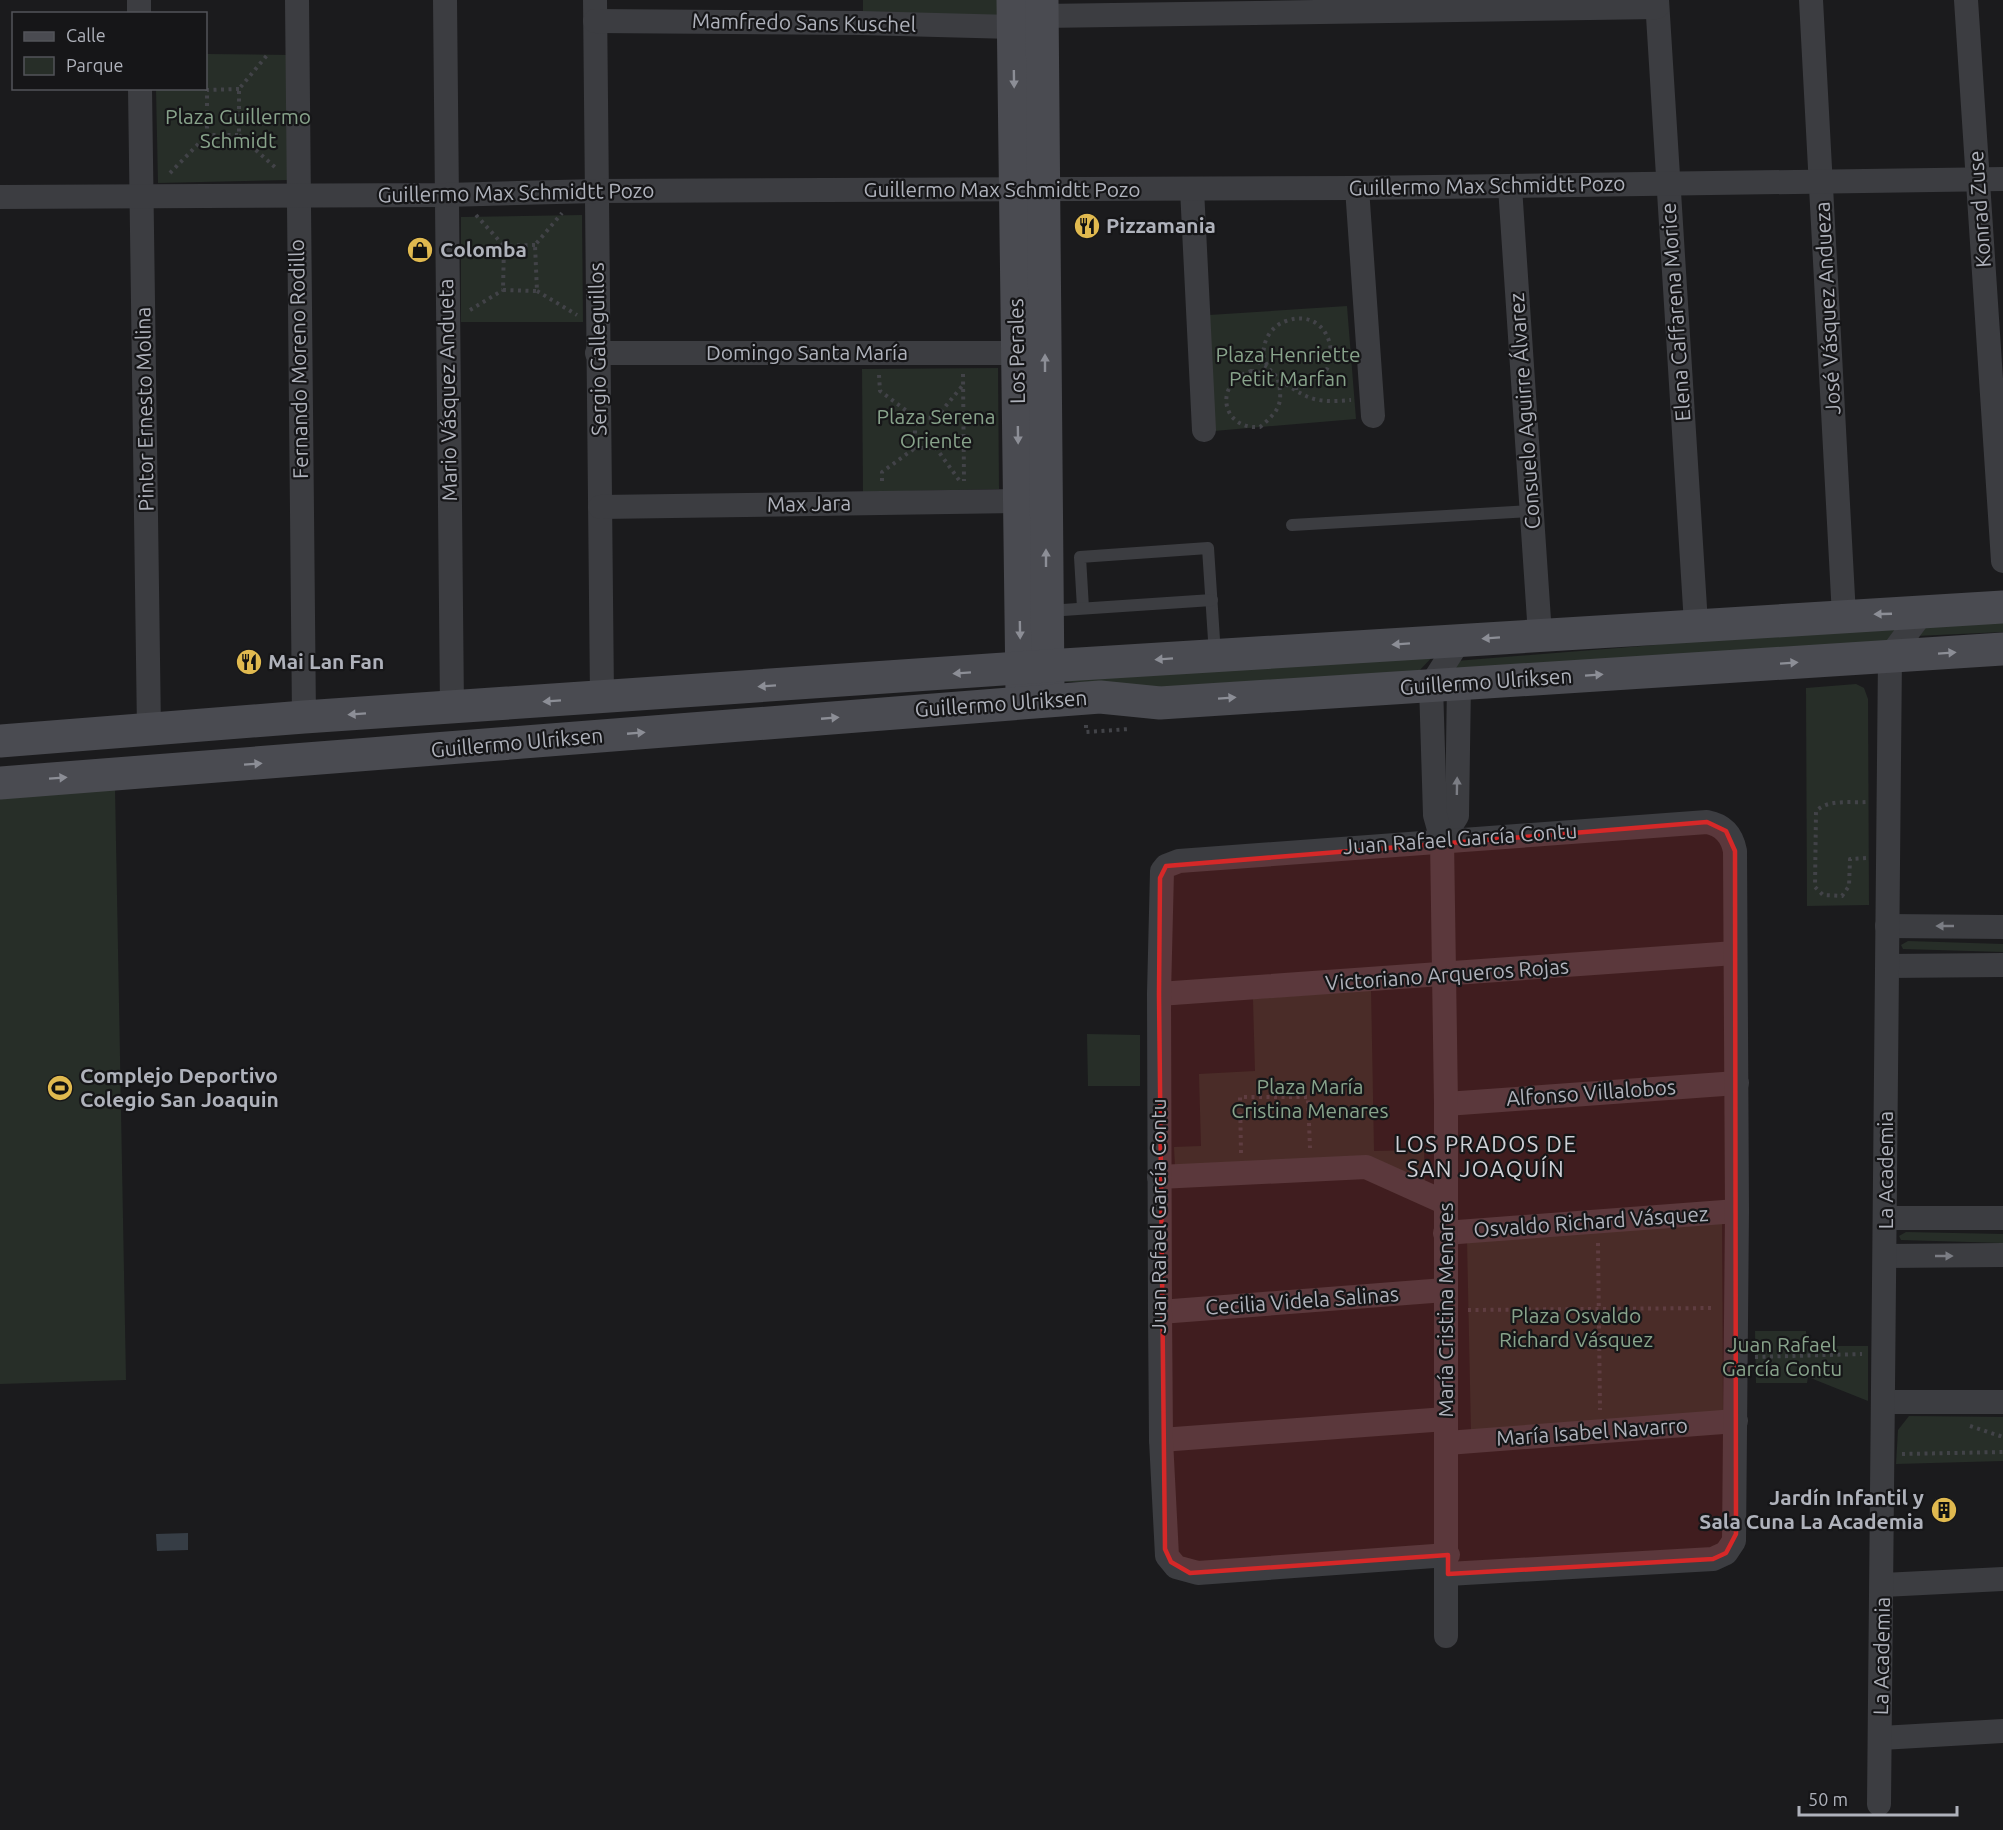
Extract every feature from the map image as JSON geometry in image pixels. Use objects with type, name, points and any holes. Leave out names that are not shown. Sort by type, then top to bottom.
[{"type":"main road","name":"Los Perales","points":[[1028,11],[1029,190],[1047,611],[1034,668]]},
{"type":"main road","name":"Los Perales","points":[[1029,190],[1017,353],[1019,501],[1035,702]]},
{"type":"main road","name":"Guillermo Ulriksen","points":[[0,741],[304,717],[1540,634],[2003,607]]},
{"type":"main road","name":"Guillermo Ulriksen","points":[[0,783],[1100,697],[1160,702],[2003,649]]},
{"type":"street","name":"Fernando Moreno Rodillo","points":[[297,0],[297,195],[304,717]]},
{"type":"street","name":"Mario Vásquez Andueta","points":[[444,0],[452,194],[447,323],[452,708]]},
{"type":"street","name":"José Vásquez Andueza","points":[[1811,0],[1844,616]]},
{"type":"street","name":"Konrad Zuse","points":[[1966,0],[2003,561]]},
{"type":"street","name":"Mamfredo Sans Kuschel","points":[[595,11],[1028,11],[1657,3]]},
{"type":"street","name":"Elena Caffarena Morice","points":[[1657,3],[1696,624]]},
{"type":"street","name":"Sergio Galleguillos","points":[[595,11],[588,191],[597,327],[602,697]]},
{"type":"street","name":"Pintor Ernesto Molina","points":[[140,90],[149,730]]},
{"type":"street","name":"Guillermo Max Schmidtt Pozo","points":[[0,197],[588,191],[1357,189],[2003,179]]},
{"type":"street","name":"Consuelo Aguirre Álvarez","points":[[1510,187],[1540,634]]},
{"type":"street","points":[[1192,189],[1204,430]]},
{"type":"street","points":[[1357,189],[1372,407]]},
{"type":"street","name":"Domingo Santa María","points":[[597,353],[1017,353]]},
{"type":"street","name":"Max Jara","points":[[600,507],[1019,501]]},
{"type":"street","points":[[1890,657],[1922,613]]},
{"type":"street","points":[[1445,684],[1459,641]]},
{"type":"street","name":"La Academia","points":[[1879,1804],[1885,1402],[1890,657]]},
{"type":"street","name":"María Cristina Menares","points":[[1445,684],[1435,815],[1442,840],[1446,1104],[1448,1564],[1446,1636]]},
{"type":"street","name":"Juan Rafael García Contu","points":[[1707,822],[1714,823],[1726,831],[1735,851],[1736,1534],[1731,1548],[1720,1557],[1198,1573],[1183,1571],[1171,1562],[1165,1549],[1161,1440],[1160,878],[1166,866],[1173,862],[1442,840],[1707,822]]},
{"type":"street","points":[[1887,926],[2003,927]]},
{"type":"street","name":"Victoriano Arqueros Rojas","points":[[1159,994],[1443,976],[1735,953]]},
{"type":"street","points":[[1888,966],[2003,965]]},
{"type":"street","name":"Alfonso Villalobos","points":[[1446,1104],[1737,1083]]},
{"type":"street","name":"Osvaldo Richard Vásquez","points":[[1159,1177],[1365,1167],[1446,1203]]},
{"type":"street","name":"Osvaldo Richard Vásquez","points":[[1445,1233],[1737,1211]]},
{"type":"street","points":[[1886,1218],[2003,1218]]},
{"type":"street","points":[[1886,1256],[2003,1256]]},
{"type":"street","name":"Cecilia Videla Salinas","points":[[1160,1312],[1446,1300]]},
{"type":"street","points":[[1885,1402],[2003,1402]]},
{"type":"street","points":[[1161,1440],[1446,1419]]},
{"type":"street","name":"María Isabel Navarro","points":[[1447,1443],[1736,1421]]},
{"type":"street","points":[[1883,1585],[2003,1579]]},
{"type":"street","name":"La Academia","points":[[1881,1738],[2003,1731]]},
{"type":"lane","points":[[1292,525],[1532,511]]},
{"type":"lane","points":[[1083,608],[1080,557],[1208,548],[1216,656]]},
{"type":"lane","points":[[1047,611],[1212,600]]},
{"type":"path","points":[[239,135],[239,89],[268,54]]},
{"type":"path","points":[[207,89],[239,89]]},
{"type":"path","points":[[162,182],[207,135],[206,90]]},
{"type":"path","points":[[207,135],[239,135],[281,172]]},
{"type":"path","points":[[504,246],[536,245],[588,191]]},
{"type":"path","points":[[452,194],[504,246],[503,290]]},
{"type":"path","points":[[536,245],[537,291]]},
{"type":"path","points":[[447,323],[503,290],[537,291],[597,327]]},
{"type":"path","points":[[1267,367],[1264,356],[1267,335],[1275,326],[1296,318],[1316,323],[1324,330],[1330,341],[1331,362],[1319,380],[1307,387],[1295,388]]},
{"type":"path","points":[[1200,355],[1228,351],[1267,367],[1306,396],[1328,402],[1372,407]]},
{"type":"path","points":[[878,352],[880,391],[915,417],[936,418],[963,385]]},
{"type":"path","points":[[883,503],[882,472],[915,448],[936,448],[964,488],[962,352]]},
{"type":"path","points":[[1251,371],[1277,376],[1281,394],[1274,416],[1260,427],[1251,428],[1233,418],[1226,403],[1230,385],[1236,377],[1251,371]]},
{"type":"path","points":[[915,417],[915,448]]},
{"type":"path","points":[[1888,859],[1850,859],[1849,886],[1842,896],[1823,895],[1815,887],[1816,811],[1822,805],[1829,804],[1889,801]]},
{"type":"path","points":[[1242,1173],[1240,1097],[1308,1097],[1311,1170]]},
{"type":"path","points":[[1598,1221],[1600,1431]]},
{"type":"path","points":[[1446,1300],[1737,1308]]},
{"type":"path","points":[[1737,1358],[1885,1354]]},
{"type":"path","points":[[1884,1454],[2003,1452]]},
{"type":"highlighted area","points":[[1707,822],[1726,831],[1735,851],[1737,1211],[1736,1534],[1726,1553],[1713,1559],[1448,1574],[1448,1555],[1190,1573],[1171,1562],[1165,1549],[1159,994],[1160,878],[1166,866]]},
{"type":"green space","points":[[863,0],[998,0],[998,19],[863,16]]},
{"type":"green space","name":"Plaza Guillermo Schmidt","points":[[207,54],[291,55],[289,180],[158,183],[156,90],[207,90]]},
{"type":"green space","points":[[582,215],[583,322],[461,322],[461,217]]},
{"type":"green space","name":"Plaza Henriette Petit Marfan","points":[[1347,306],[1356,419],[1214,431],[1209,315]]},
{"type":"green space","name":"Plaza Serena Oriente","points":[[998,368],[999,489],[863,492],[862,369]]},
{"type":"green space","points":[[1910,619],[1887,641],[1450,670],[1456,661],[1655,645],[1707,635]]},
{"type":"green space","points":[[2003,622],[2003,632],[1916,636],[1924,627]]},
{"type":"green space","points":[[1438,651],[1418,672],[1184,689],[1054,681]]},
{"type":"green space","points":[[1856,684],[1864,688],[1868,699],[1869,905],[1807,906],[1806,688]]},
{"type":"green space","name":"Complejo Deportivo Colegio San Joaquin","points":[[115,788],[126,1380],[0,1384],[0,796]]},
{"type":"green space","points":[[1908,941],[2003,944],[2003,952],[1903,949],[1901,945]]},
{"type":"green space","name":"Plaza María Cristina Menares","points":[[1371,990],[1374,1151],[1424,1150],[1425,1183],[1175,1166],[1174,1147],[1201,1146],[1199,1074],[1255,1071],[1253,999]]},
{"type":"green space","points":[[1087,1034],[1140,1035],[1140,1086],[1088,1086]]},
{"type":"green space","name":"Plaza Osvaldo Richard Vásquez","points":[[1722,1222],[1723,1415],[1471,1432],[1467,1238]]},
{"type":"green space","points":[[1906,1232],[2003,1234],[2003,1243],[1901,1240],[1899,1236]]},
{"type":"green space","name":"Juan Rafael García Contu","points":[[1755,1331],[1806,1331],[1807,1346],[1868,1346],[1868,1401],[1808,1377],[1807,1383],[1756,1383]]},
{"type":"green space","points":[[1909,1416],[2003,1417],[2003,1461],[1896,1464],[1898,1430]]},
{"type":"shaded area","points":[[188,1533],[188,1550],[157,1551],[156,1534]]},
{"type":"place","name":"Pizzamania","points":[[1087,226]]},
{"type":"place","name":"Colomba","points":[[420,250]]},
{"type":"place","name":"Mai Lan Fan","points":[[249,662]]},
{"type":"place","name":"Complejo Deportivo Colegio San Joaquin","points":[[60,1088]]},
{"type":"place","name":"Jardín Infantil y Sala Cuna La Academia","points":[[1944,1510]]},
{"type":"district","name":"LOS PRADOS DE SAN JOAQUÍN","points":[[1486,1156]]}]
